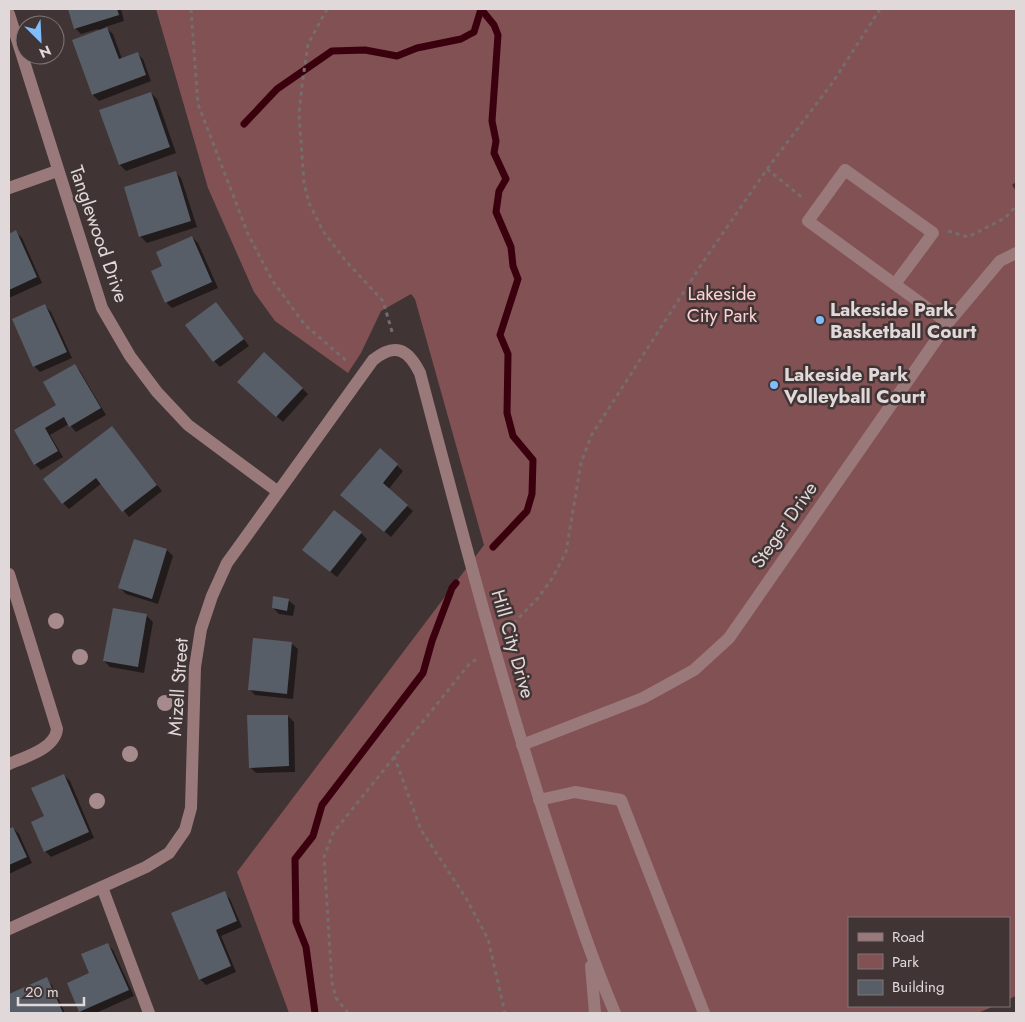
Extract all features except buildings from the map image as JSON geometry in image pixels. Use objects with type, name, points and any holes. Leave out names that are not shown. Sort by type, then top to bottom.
[{"type":"street","name":"Tanglewood Drive","points":[[9,14],[57,171],[102,308],[130,356],[157,392],[188,425],[277,491]]},
{"type":"street","points":[[895,284],[933,234],[845,170],[808,221],[895,284],[948,322]]},
{"type":"street","points":[[9,188],[57,171]]},
{"type":"street","name":"Steger Drive","points":[[522,745],[643,698],[694,670],[729,638],[948,322],[1000,261],[1016,253]]},
{"type":"street","name":"Mizell Street","points":[[9,929],[146,867],[169,852],[185,830],[191,808],[195,667],[201,629],[212,596],[228,563],[277,491],[373,360],[385,351],[398,349]]},
{"type":"street","name":"Hill City Drive","points":[[398,349],[413,359],[420,373],[492,644],[522,745],[590,954],[615,1013]]},
{"type":"street","points":[[9,574],[57,729],[56,735],[48,745],[9,764]]},
{"type":"street","points":[[539,800],[575,792],[621,800],[704,1013]]},
{"type":"street","points":[[102,887],[149,1013]]},
{"type":"street","name":"Hill City Drive","points":[[590,954],[595,1013]]},
{"type":"path","points":[[192,9],[198,104],[248,234],[272,280],[305,326],[348,362]]},
{"type":"path","points":[[327,9],[308,44],[299,114],[301,161],[309,203],[323,231],[345,260],[383,302],[398,349]]},
{"type":"path","points":[[508,629],[538,598],[553,577],[566,552],[581,464],[591,436],[703,262],[767,169],[833,82],[880,9]]},
{"type":"path","points":[[767,169],[792,190]]},
{"type":"path","points":[[933,234],[952,231],[968,237],[1005,218],[1016,206]]},
{"type":"path","points":[[348,1013],[336,998],[332,983],[324,857],[333,833],[470,663],[479,658]]},
{"type":"path","points":[[394,756],[421,830],[466,898],[488,939],[505,1013]]},
{"type":"green space","name":"Lakeside City Park","points":[[156,9],[1016,9],[1016,996],[1010,999],[1010,917],[848,917],[848,1007],[992,1007],[978,1013],[289,1013],[237,872],[484,545],[415,299],[411,294],[381,311],[361,353],[348,373],[275,321],[254,292],[208,188]]},
{"type":"waterway","points":[[481,9],[494,25],[498,35],[492,121],[496,141],[494,153],[506,179],[499,191],[496,212],[511,247],[513,266],[518,279],[500,335],[508,354],[507,413],[513,436],[533,460],[532,494],[527,511],[493,547]]},
{"type":"waterway","points":[[244,124],[277,89],[332,51],[365,50],[397,56],[417,48],[461,39],[474,32],[481,9]]},
{"type":"waterway","points":[[315,1013],[306,947],[296,922],[295,859],[313,836],[322,805],[423,673],[432,641],[452,588],[456,583]]},
{"type":"place","name":"Lakeside Park Basketball Court","points":[[820,320]]},
{"type":"place","name":"Lakeside Park Volleyball Court","points":[[774,385]]}]
